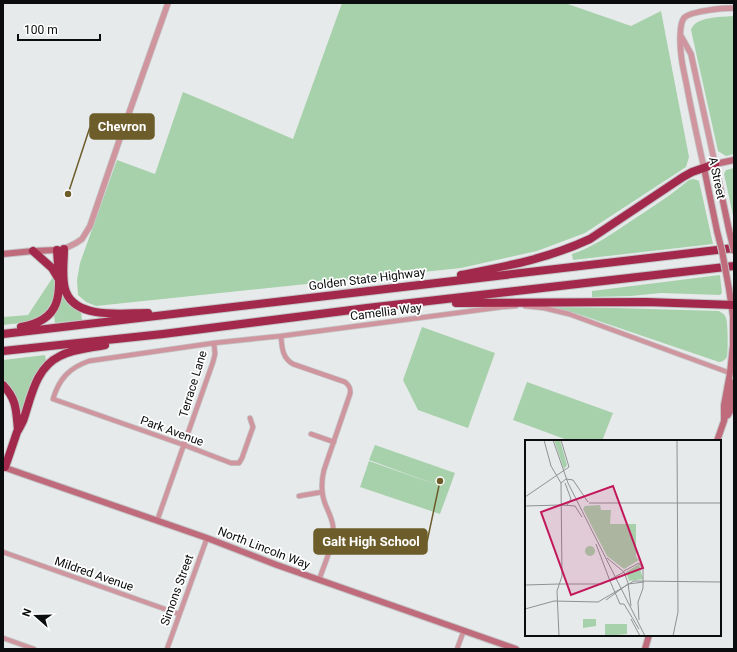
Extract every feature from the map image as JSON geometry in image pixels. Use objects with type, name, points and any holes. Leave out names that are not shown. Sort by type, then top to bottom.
[{"type":"highway","points":[[395,288],[513,265],[545,257],[574,247],[590,239],[683,177],[692,172],[715,164]]},
{"type":"highway","points":[[3,333],[33,325],[48,317],[53,310],[59,297],[61,249]]},
{"type":"highway","points":[[61,249],[66,292],[69,298],[83,309],[90,312],[102,313],[191,312]]},
{"type":"highway","points":[[33,250],[52,268],[59,281]]},
{"type":"highway","name":"Golden State Highway","points":[[3,333],[734,250]]},
{"type":"highway","points":[[3,351],[163,334],[413,303],[734,266]]},
{"type":"highway","points":[[413,303],[646,302],[733,305]]},
{"type":"highway","points":[[4,469],[38,379],[47,365],[59,356],[68,352],[163,334]]},
{"type":"highway","points":[[3,385],[14,401],[17,414],[18,431]]},
{"type":"main road","points":[[715,164],[734,160]]},
{"type":"main road","name":"A Street","points":[[715,164],[734,250]]},
{"type":"main road","name":"A Street","points":[[704,168],[733,305],[732,375],[724,405],[724,421]]},
{"type":"main road","points":[[3,254],[33,250],[61,249]]},
{"type":"main road","name":"A Street","points":[[717,440],[734,382]]},
{"type":"main road","name":"A Street","points":[[724,421],[732,408],[734,401]]},
{"type":"main road","name":"North Lincoln Way","points":[[4,469],[207,538],[277,565],[516,649]]},
{"type":"main road","points":[[645,649],[650,637]]},
{"type":"street","points":[[61,249],[82,239],[90,226],[168,3]]},
{"type":"street","name":"A Street","points":[[704,168],[680,54],[681,22],[685,16],[692,14],[734,8]]},
{"type":"street","name":"A Street","points":[[680,34],[691,54],[715,164]]},
{"type":"street","name":"Camellia Way","points":[[53,399],[65,376],[75,367],[89,361],[214,343],[281,336],[502,307],[530,306],[569,314],[732,375]]},
{"type":"street","points":[[281,336],[283,353],[289,362],[345,382],[350,388],[350,394],[322,478],[322,492],[325,505],[332,520],[333,534],[332,542],[319,580]]},
{"type":"street","name":"Terrace Lane","points":[[157,521],[213,362],[215,354],[214,343]]},
{"type":"street","name":"Park Avenue","points":[[53,399],[184,445],[231,464],[239,463],[242,458],[253,427],[250,418]]},
{"type":"street","points":[[311,434],[334,442]]},
{"type":"street","points":[[299,496],[322,492]]},
{"type":"street","name":"Simons Street","points":[[167,649],[207,538]]},
{"type":"street","name":"Mildred Avenue","points":[[3,552],[179,614]]},
{"type":"street","points":[[457,649],[464,630]]},
{"type":"street","points":[[3,638],[34,649]]},
{"type":"green space","points":[[342,3],[565,3],[631,26],[661,11],[689,157],[686,167],[585,233],[537,251],[461,268],[96,306],[86,302],[78,295],[77,280],[80,263],[117,160],[155,174],[183,92],[293,139]]},
{"type":"green space","points":[[734,16],[734,154],[726,156],[718,151],[691,30],[694,25],[703,20]]},
{"type":"green space","points":[[734,168],[734,220],[724,174],[726,170]]},
{"type":"green space","points":[[693,179],[699,181],[713,244],[573,260],[572,254],[587,248],[608,236],[674,192],[689,180]]},
{"type":"green space","points":[[720,275],[722,293],[720,295],[661,293],[631,296],[592,297],[592,291]]},
{"type":"green space","points":[[53,277],[56,292],[48,309],[43,314],[37,318],[25,322],[3,325],[3,317],[28,315]]},
{"type":"green space","points":[[64,294],[81,311],[82,320],[55,323],[54,315],[60,306],[62,295]]},
{"type":"green space","points":[[546,307],[719,311],[725,316],[727,321],[727,357],[723,361],[719,362],[584,316]]},
{"type":"green space","points":[[422,327],[495,353],[468,428],[418,410],[403,380]]},
{"type":"green space","points":[[45,355],[46,361],[20,419],[14,392],[3,379],[3,360]]},
{"type":"green space","points":[[527,382],[613,413],[602,440],[567,440],[513,420]]},
{"type":"green space","points":[[375,445],[455,473],[440,514],[360,487],[369,461],[443,487],[369,460]]},
{"type":"place","name":"Chevron","points":[[68,194]]},
{"type":"place","name":"Galt High School","points":[[440,481]]}]
